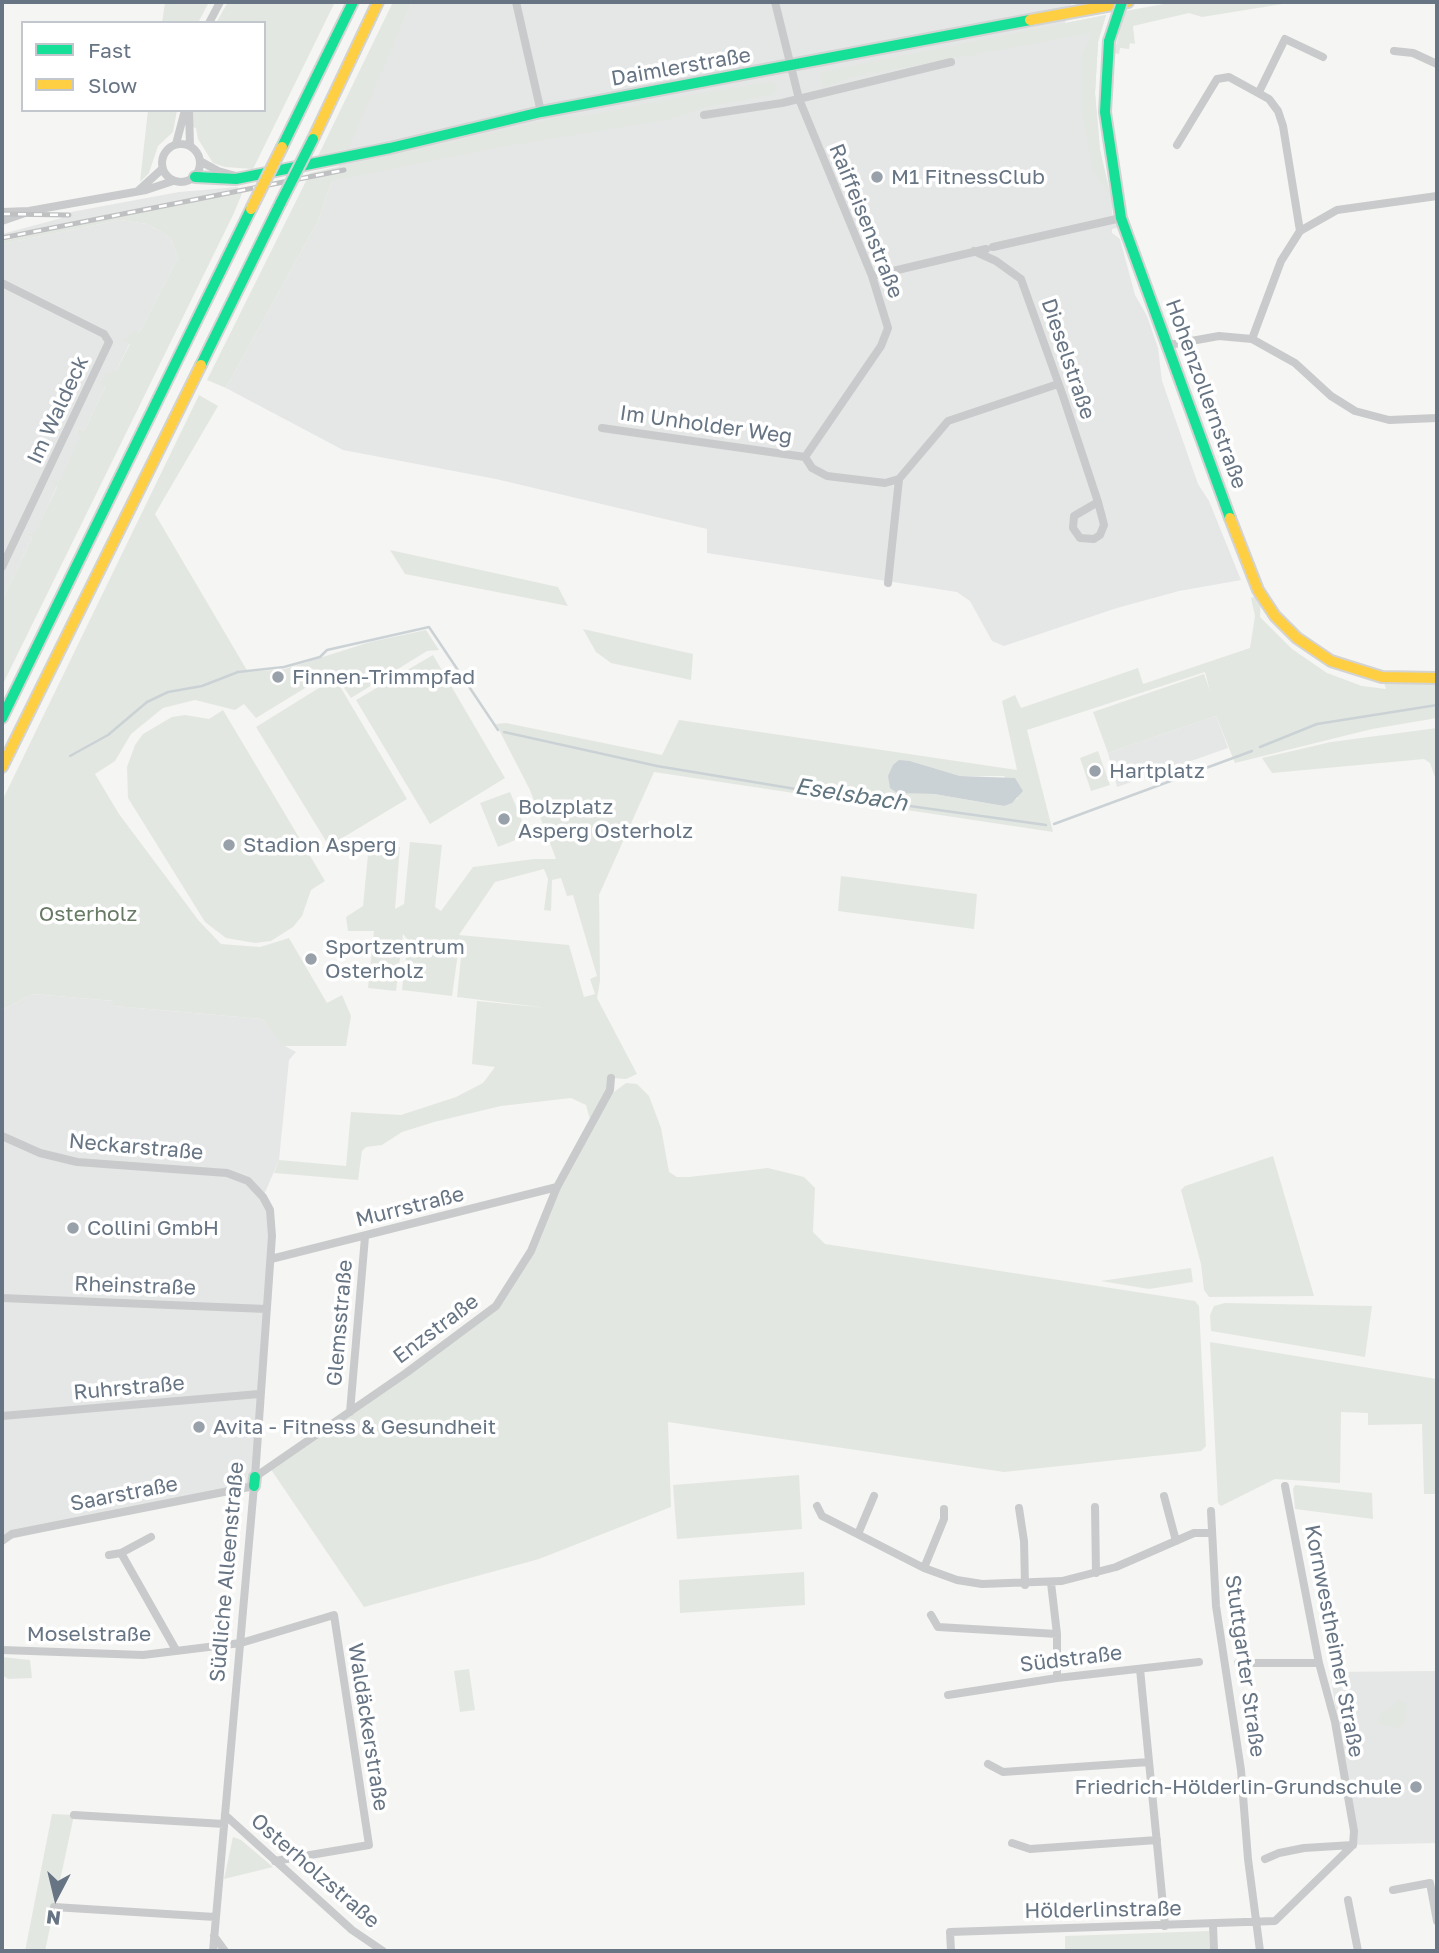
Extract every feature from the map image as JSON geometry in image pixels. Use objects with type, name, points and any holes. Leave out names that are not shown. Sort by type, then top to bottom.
[{"type":"main road","points":[[2,718],[354,2]]},
{"type":"main road","points":[[2,767],[379,2]]},
{"type":"main road","name":"Hohenzollernstraße","points":[[1122,2],[1109,41],[1105,112],[1121,219],[1244,557],[1275,615],[1297,638],[1331,661],[1382,677],[1437,678]]},
{"type":"main road","name":"Daimlerstraße","points":[[195,177],[226,180],[242,177],[390,148],[541,112],[790,67],[1080,6],[1128,2]]},
{"type":"street","points":[[210,21],[220,2]]},
{"type":"street","points":[[516,2],[541,112]]},
{"type":"street","name":"Raiffeisenstraße","points":[[775,2],[799,99],[872,276],[887,322],[886,338],[805,457]]},
{"type":"street","points":[[1259,92],[1285,39],[1323,57]]},
{"type":"street","points":[[1394,51],[1413,53],[1437,64]]},
{"type":"street","points":[[704,115],[799,99],[951,62]]},
{"type":"street","points":[[1177,145],[1217,79],[1229,77],[1259,92],[1278,111],[1283,126],[1300,231]]},
{"type":"street","points":[[139,190],[162,169],[165,151],[176,144],[186,112]]},
{"type":"street","points":[[2,212],[29,211],[173,181],[187,182],[195,177],[200,161],[190,146],[187,112]]},
{"type":"street","points":[[176,144],[190,146]]},
{"type":"street","name":"Daimlerstraße","points":[[200,161],[218,171],[242,177]]},
{"type":"street","points":[[162,169],[173,181]]},
{"type":"street","points":[[1252,339],[1281,261],[1300,231],[1337,210],[1437,196]]},
{"type":"street","points":[[2,221],[29,211]]},
{"type":"street","points":[[872,276],[1121,219]]},
{"type":"street","name":"Dieselstraße","points":[[974,251],[996,261],[1021,279],[1098,502],[1103,531],[1094,539],[1080,538],[1073,528],[1074,516],[1098,502]]},
{"type":"street","name":"Im Waldeck","points":[[2,283],[104,334],[109,342],[2,568]]},
{"type":"street","points":[[1169,345],[1219,336],[1252,339],[1295,363],[1331,396],[1355,411],[1389,420],[1437,418]]},
{"type":"street","points":[[888,583],[899,480],[948,421],[1058,384]]},
{"type":"street","name":"Im Unholder Weg","points":[[602,428],[805,457]]},
{"type":"street","points":[[805,457],[812,468],[822,474],[885,483],[899,480]]},
{"type":"street","name":"Enzstraße","points":[[255,1481],[496,1306],[531,1251],[557,1187],[610,1090],[611,1078]]},
{"type":"street","name":"Neckarstraße","points":[[2,1136],[40,1153],[77,1162],[227,1172],[248,1181],[263,1197]]},
{"type":"street","name":"Murrstraße","points":[[271,1259],[557,1187]]},
{"type":"street","name":"Südliche Alleenstraße","points":[[213,1951],[255,1481],[271,1259],[271,1217],[263,1197]]},
{"type":"street","name":"Glemsstraße","points":[[351,1412],[365,1237]]},
{"type":"street","name":"Rheinstraße","points":[[2,1298],[266,1309]]},
{"type":"street","name":"Ruhrstraße","points":[[2,1416],[260,1394]]},
{"type":"street","name":"Saarstraße","points":[[2,1541],[12,1534],[255,1481]]},
{"type":"street","name":"Kornwestheimer Straße","points":[[1284,1486],[1319,1663],[1333,1715],[1354,1831],[1353,1845]]},
{"type":"street","points":[[858,1534],[874,1496]]},
{"type":"street","points":[[1164,1496],[1176,1541]]},
{"type":"street","points":[[817,1506],[822,1516],[925,1568],[957,1580],[982,1584],[1051,1583],[1096,1573],[1194,1533],[1212,1533]]},
{"type":"street","points":[[1095,1507],[1096,1573]]},
{"type":"street","points":[[925,1568],[944,1519],[944,1508]]},
{"type":"street","points":[[1018,1508],[1024,1541],[1025,1584]]},
{"type":"street","name":"Stuttgarter Straße","points":[[1211,1511],[1216,1606],[1240,1760],[1261,1951]]},
{"type":"street","points":[[109,1555],[121,1553],[151,1537]]},
{"type":"street","name":"Moselstraße","points":[[121,1553],[176,1650]]},
{"type":"street","points":[[1051,1583],[1057,1634],[1057,1678]]},
{"type":"street","name":"Moselstraße","points":[[2,1650],[117,1656],[176,1650],[241,1643],[334,1615]]},
{"type":"street","name":"Waldäckerstraße","points":[[275,1861],[369,1845],[334,1615]]},
{"type":"street","points":[[930,1615],[938,1627],[1057,1634]]},
{"type":"street","name":"Südstraße","points":[[948,1695],[1057,1678],[1199,1662]]},
{"type":"street","points":[[1238,1663],[1319,1663]]},
{"type":"street","points":[[1140,1668],[1165,1926]]},
{"type":"street","points":[[988,1764],[1003,1772],[1149,1762]]},
{"type":"street","points":[[74,1815],[225,1820]]},
{"type":"street","name":"Osterholzstraße","points":[[225,1820],[352,1930],[383,1951]]},
{"type":"street","points":[[1012,1843],[1030,1849],[1157,1840]]},
{"type":"street","points":[[1256,1923],[1282,1917],[1353,1845]]},
{"type":"street","points":[[1265,1859],[1304,1848],[1353,1845]]},
{"type":"street","points":[[1393,1890],[1433,1882],[1437,1921]]},
{"type":"street","points":[[1348,1900],[1358,1951]]},
{"type":"street","points":[[54,1907],[215,1917]]},
{"type":"street","name":"Hölderlinstraße","points":[[951,1951],[950,1931],[1256,1923]]},
{"type":"street","points":[[1213,1925],[1213,1951]]},
{"type":"street","points":[[214,1936],[225,1951]]},
{"type":"shaded area","points":[[412,2],[1072,2],[1065,23],[1106,15],[1098,42],[1095,93],[1100,150],[1113,204],[1112,212],[1114,221],[1121,227],[1112,229],[1112,233],[1120,239],[1135,295],[1147,316],[1158,348],[1162,381],[1198,484],[1209,501],[1241,580],[1179,591],[1117,608],[1004,646],[992,641],[970,601],[957,592],[707,553],[707,529],[496,479],[343,450],[226,388],[318,221],[332,181]]},
{"type":"shaded area","points":[[238,187],[238,192],[2,241],[2,234],[62,218],[55,215],[179,192]]},
{"type":"shaded area","points":[[120,220],[147,224],[160,231],[171,239],[178,258],[139,333],[123,340],[130,343],[116,371],[100,384],[105,387],[84,431],[78,428],[76,433],[82,436],[59,483],[51,483],[57,486],[34,535],[28,532],[26,535],[32,538],[2,600],[2,244]]},
{"type":"shaded area","points":[[1216,716],[1228,748],[1117,787],[1108,753]]},
{"type":"shaded area","points":[[899,760],[960,776],[1015,778],[1023,791],[1012,803],[1004,806],[934,794],[897,793],[890,788],[888,776],[893,765]]},
{"type":"shaded area","points":[[33,994],[114,1001],[114,1006],[262,1019],[283,1045],[296,1052],[289,1060],[279,1160],[263,1197],[270,1210],[254,1486],[2,1541],[2,1010]]},
{"type":"shaded area","points":[[1437,1671],[1437,1843],[1353,1845],[1354,1831],[1330,1672]]},
{"type":"green space","points":[[165,2],[209,2],[199,21],[162,21]]},
{"type":"green space","points":[[228,2],[335,2],[253,169],[225,167],[213,163],[198,139],[196,128],[192,127],[193,112],[266,112],[266,21],[217,21]]},
{"type":"green space","points":[[393,2],[412,2],[348,149],[318,156]]},
{"type":"green space","points":[[1175,2],[1295,2],[1202,17],[1189,13],[1133,26],[1135,44],[1130,43],[1129,49],[1120,48],[1119,54],[1114,53],[1125,11]]},
{"type":"green space","points":[[1106,15],[1098,42],[1095,93],[1100,150],[1110,197],[1092,167],[1082,110],[1081,60],[1091,33],[852,77],[823,88],[820,75],[826,71]]},
{"type":"green space","points":[[774,82],[776,94],[710,106],[666,120],[501,147],[332,181],[318,221],[226,388],[207,380],[310,173],[566,116],[579,117],[717,90]]},
{"type":"green space","points":[[148,112],[177,112],[173,132],[158,146],[149,173],[140,182]]},
{"type":"green space","points":[[243,191],[2,686],[2,600],[32,538],[26,535],[27,532],[34,534],[57,487],[51,483],[53,480],[59,482],[81,436],[76,433],[78,428],[84,431],[105,387],[99,384],[107,373],[116,371],[130,344],[122,340],[133,330],[139,333],[178,258],[171,239],[160,231],[147,224],[120,220],[2,244],[2,241]]},
{"type":"green space","name":"Osterholz","points":[[199,395],[218,406],[155,514],[248,672],[285,669],[370,642],[426,630],[439,650],[427,651],[351,698],[333,671],[256,718],[244,704],[235,710],[195,700],[163,708],[131,734],[115,761],[95,774],[119,814],[199,921],[221,944],[260,947],[289,938],[327,1003],[342,995],[351,1016],[346,1046],[283,1046],[262,1019],[114,1006],[114,1001],[33,994],[2,1010],[2,801]]},
{"type":"green space","points":[[390,550],[558,587],[568,606],[405,574]]},
{"type":"green space","points":[[1261,594],[1260,617],[1292,649],[1327,673],[1362,686],[1386,689],[1382,677],[1437,677],[1437,718],[1372,729],[1235,763],[1216,716],[1108,753],[1093,712],[1204,674],[1210,691],[1205,672],[1027,730],[1053,832],[654,772],[599,895],[600,981],[597,998],[637,1074],[626,1079],[612,1078],[591,1123],[586,1105],[571,1098],[501,1106],[434,1122],[402,1132],[382,1145],[366,1147],[362,1151],[358,1180],[274,1173],[279,1160],[346,1166],[351,1112],[401,1115],[456,1097],[483,1083],[495,1067],[472,1064],[477,1001],[548,1008],[457,997],[462,947],[459,946],[452,996],[402,990],[408,940],[403,934],[396,991],[368,988],[374,931],[348,931],[346,917],[363,906],[369,844],[400,847],[395,909],[404,904],[410,842],[442,845],[435,907],[441,911],[473,867],[534,859],[556,859],[530,790],[496,724],[506,723],[662,755],[679,720],[1017,770],[1002,701],[1015,695],[1021,708],[1138,668],[1143,684],[1250,648],[1255,616],[1251,598]],"holes":[[[910,761],[960,776],[1004,776],[1018,798],[1004,806],[934,794],[907,793]],[[544,869],[548,879],[544,910],[551,911],[552,880],[561,878],[567,896],[573,895],[597,976],[590,979],[595,994],[584,997],[569,945],[459,935],[495,882]]]},
{"type":"green space","points":[[583,629],[693,654],[691,680],[611,663],[596,652]]},
{"type":"green space","points":[[433,655],[505,778],[430,824],[356,700]]},
{"type":"green space","points":[[335,678],[407,799],[329,846],[256,727]]},
{"type":"green space","name":"Stadion Asperg","points":[[223,710],[325,881],[311,890],[302,916],[293,927],[271,941],[255,943],[226,938],[205,922],[128,798],[127,767],[135,745],[143,734],[172,717],[185,715],[209,719]]},
{"type":"green space","points":[[1437,728],[1437,783],[1430,763],[1424,759],[1272,773],[1262,758],[1331,742]]},
{"type":"green space","name":"Hartplatz","points":[[1098,751],[1110,785],[1091,791],[1080,758]]},
{"type":"green space","name":"Bolzplatz Asperg Osterholz","points":[[510,792],[528,835],[498,847],[480,803]]},
{"type":"green space","points":[[841,876],[977,894],[974,929],[838,911]]},
{"type":"green space","points":[[626,1083],[637,1084],[649,1096],[661,1128],[669,1172],[677,1177],[689,1177],[768,1168],[804,1177],[815,1188],[813,1232],[825,1244],[1195,1301],[1199,1306],[1206,1446],[1201,1451],[1004,1472],[668,1422],[671,1507],[539,1559],[364,1607],[270,1468],[496,1306],[531,1251],[557,1187],[610,1095]]},
{"type":"green space","points":[[1273,1156],[1314,1296],[1209,1297],[1204,1290],[1201,1264],[1181,1190],[1185,1186]]},
{"type":"green space","points":[[1191,1268],[1193,1282],[1149,1289],[1101,1281]]},
{"type":"green space","points":[[1225,1303],[1372,1306],[1365,1357],[1211,1331],[1210,1315],[1214,1306]]},
{"type":"green space","points":[[1210,1342],[1437,1379],[1437,1494],[1424,1494],[1422,1424],[1368,1425],[1368,1413],[1341,1412],[1340,1483],[1275,1479],[1221,1506],[1218,1503]]},
{"type":"green space","points":[[799,1475],[802,1529],[677,1539],[673,1485]]},
{"type":"green space","points":[[1295,1485],[1372,1493],[1373,1519],[1295,1509]]},
{"type":"green space","points":[[804,1572],[805,1605],[680,1613],[679,1580]]},
{"type":"green space","points":[[2,1657],[30,1660],[32,1678],[8,1679],[2,1675]]},
{"type":"green space","points":[[469,1669],[475,1710],[460,1712],[454,1671]]},
{"type":"green space","points":[[1395,1701],[1404,1701],[1407,1704],[1405,1723],[1397,1728],[1378,1724],[1380,1714],[1396,1704]]},
{"type":"green space","points":[[52,1814],[74,1815],[45,1951],[25,1951]]},
{"type":"green space","points":[[233,1837],[241,1840],[273,1867],[224,1879]]},
{"type":"green space","points":[[1209,1931],[1210,1951],[1065,1951],[1065,1936]]},
{"type":"waterway","name":"Eselsbach","points":[[70,756],[108,735],[147,702],[168,692],[202,686],[238,672],[284,667],[320,657],[327,650],[429,627],[498,730]]},
{"type":"waterway","name":"Eselsbach","points":[[1260,747],[1317,724],[1437,705]]},
{"type":"waterway","name":"Eselsbach","points":[[504,732],[657,766]]},
{"type":"waterway","name":"Eselsbach","points":[[1054,824],[1252,751]]},
{"type":"waterway","name":"Eselsbach","points":[[657,766],[838,796],[1046,825]]},
{"type":"railway","points":[[2,238],[344,170]]},
{"type":"railway","points":[[2,214],[69,215]]},
{"type":"traffic: fast","points":[[282,147],[353,2]]},
{"type":"traffic: fast","points":[[1109,41],[1122,2]]},
{"type":"traffic: fast","points":[[195,177],[236,179],[390,148],[541,112],[1030,20]]},
{"type":"traffic: fast","points":[[1109,41],[1105,112],[1121,218],[1230,518]]},
{"type":"traffic: fast","points":[[281,202],[313,139]]},
{"type":"traffic: fast","points":[[201,365],[281,202]]},
{"type":"traffic: fast","points":[[2,718],[251,209]]},
{"type":"traffic: fast","points":[[254,1486],[255,1477]]},
{"type":"traffic: slow","points":[[313,139],[378,2]]},
{"type":"traffic: slow","points":[[1030,20],[1128,2]]},
{"type":"traffic: slow","points":[[251,209],[282,147]]},
{"type":"traffic: slow","points":[[2,767],[201,365]]},
{"type":"traffic: slow","points":[[1230,518],[1258,590],[1275,616],[1297,638],[1331,661],[1382,677],[1437,678]]},
{"type":"place","name":"M1 FitnessClub","points":[[877,177]]},
{"type":"place","name":"Finnen-Trimmpfad","points":[[278,677]]},
{"type":"place","name":"Hartplatz","points":[[1095,771]]},
{"type":"place","name":"Bolzplatz Asperg Osterholz","points":[[504,819]]},
{"type":"place","name":"Stadion Asperg","points":[[229,845]]},
{"type":"place","name":"Sportzentrum Osterholz","points":[[311,959]]},
{"type":"place","name":"Collini GmbH","points":[[73,1228]]},
{"type":"place","name":"Avita - Fitness & Gesundheit","points":[[199,1427]]},
{"type":"place","name":"Friedrich-Hölderlin-Grundschule","points":[[1416,1787]]}]
